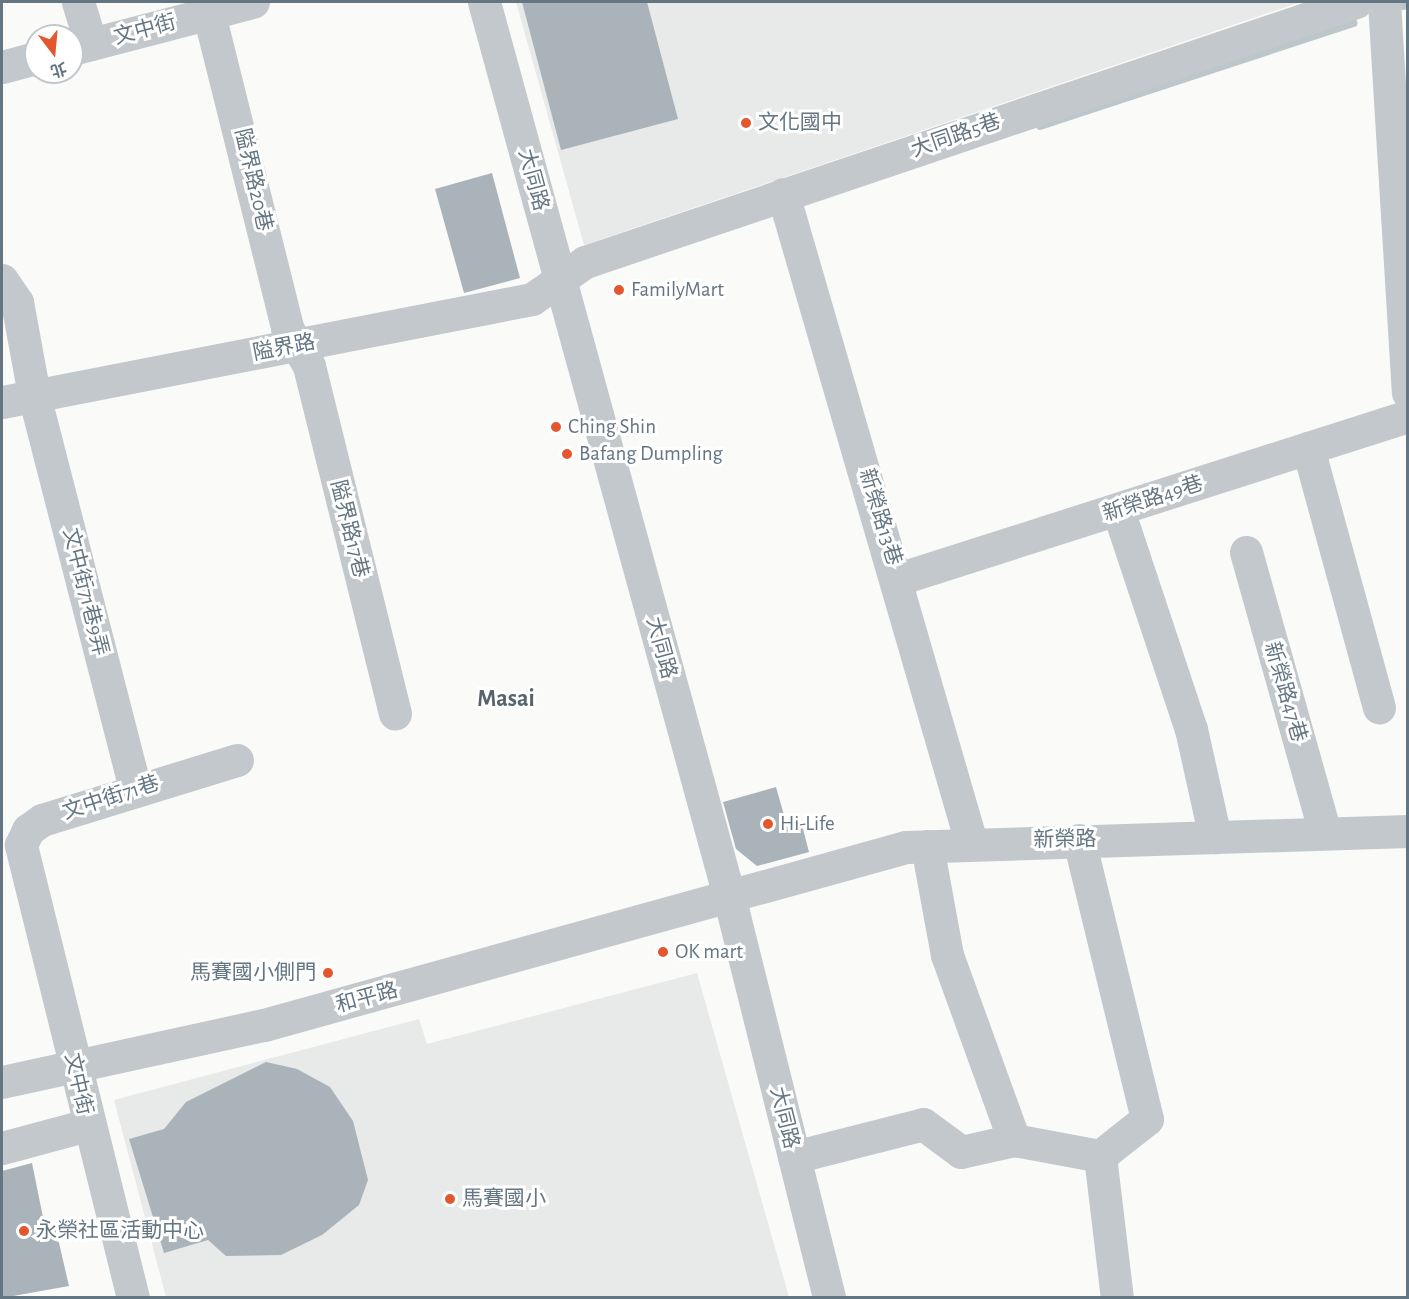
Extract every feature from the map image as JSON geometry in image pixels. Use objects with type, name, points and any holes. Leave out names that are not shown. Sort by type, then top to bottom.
[{"type":"street","points":[[78,2],[80,24]]},
{"type":"street","name":"文中街","points":[[84,45],[209,7],[253,2]]},
{"type":"street","name":"大同路","points":[[484,2],[729,896],[829,1298]]},
{"type":"street","name":"大同路5巷","points":[[560,280],[585,262],[1356,2]]},
{"type":"street","points":[[1384,2],[1407,392]]},
{"type":"street","name":"隘界路20巷","points":[[209,7],[287,328],[297,346]]},
{"type":"street","points":[[2,67],[24,61]]},
{"type":"street","name":"新榮路13巷","points":[[783,194],[898,579],[971,842]]},
{"type":"street","name":"文中街71巷9弄","points":[[2,280],[17,302],[34,395],[135,789]]},
{"type":"street","name":"隘界路","points":[[2,402],[532,299],[560,280]]},
{"type":"street","name":"隘界路17巷","points":[[297,346],[309,366],[395,714]]},
{"type":"street","name":"新榮路49巷","points":[[898,579],[1407,416]]},
{"type":"street","points":[[1308,448],[1379,707]]},
{"type":"street","points":[[1118,510],[1191,729],[1215,837]]},
{"type":"street","name":"新榮路47巷","points":[[1246,552],[1325,833]]},
{"type":"street","name":"文中街71巷","points":[[24,871],[21,845],[28,831],[42,820],[135,789],[237,760]]},
{"type":"street","name":"新榮路","points":[[729,896],[927,846],[971,842],[1407,831]]},
{"type":"street","points":[[794,1157],[923,1124],[961,1152],[1014,1140],[1100,1156],[1147,1119],[1079,840]]},
{"type":"street","points":[[927,846],[947,955],[1014,1140]]},
{"type":"street","name":"文中街","points":[[24,871],[133,1298]]},
{"type":"street","name":"和平路","points":[[2,1082],[75,1070],[276,1022],[729,896]]},
{"type":"street","points":[[2,1148],[87,1125]]},
{"type":"street","points":[[1100,1156],[1117,1298]]},
{"type":"shaded area","name":"文化國中","points":[[516,2],[1301,2],[584,245]]},
{"type":"shaded area","name":"馬賽國小","points":[[697,973],[789,1297],[166,1297],[114,1100],[419,1019],[427,1044]]},
{"type":"building","points":[[522,2],[647,2],[678,119],[561,150]]},
{"type":"building","points":[[492,173],[520,278],[464,293],[435,189]]},
{"type":"building","points":[[776,787],[788,829],[802,825],[809,852],[757,866],[736,849],[723,802]]},
{"type":"building","points":[[266,1062],[297,1069],[330,1087],[353,1121],[368,1180],[359,1205],[322,1235],[281,1255],[226,1256],[208,1240],[164,1253],[129,1139],[164,1129],[186,1102]]},
{"type":"building","name":"永榮社區活動中心","points":[[32,1163],[46,1232],[56,1230],[69,1286],[2,1298],[2,1171]]},
{"type":"waterway","points":[[1403,6],[1408,5]]},
{"type":"waterway","points":[[1040,126],[1353,23]]},
{"type":"place","name":"文化國中","points":[[746,123]]},
{"type":"place","name":"FamilyMart","points":[[619,290]]},
{"type":"place","name":"Ching Shin","points":[[556,427]]},
{"type":"place","name":"Bafang Dumpling","points":[[567,454]]},
{"type":"place","name":"Hi-Life","points":[[768,824]]},
{"type":"place","name":"OK mart","points":[[663,952]]},
{"type":"place","name":"馬賽國小側門","points":[[328,973]]},
{"type":"place","name":"馬賽國小","points":[[450,1199]]},
{"type":"place","name":"永榮社區活動中心","points":[[24,1231]]},
{"type":"district","name":"Masai","points":[[506,700]]}]
